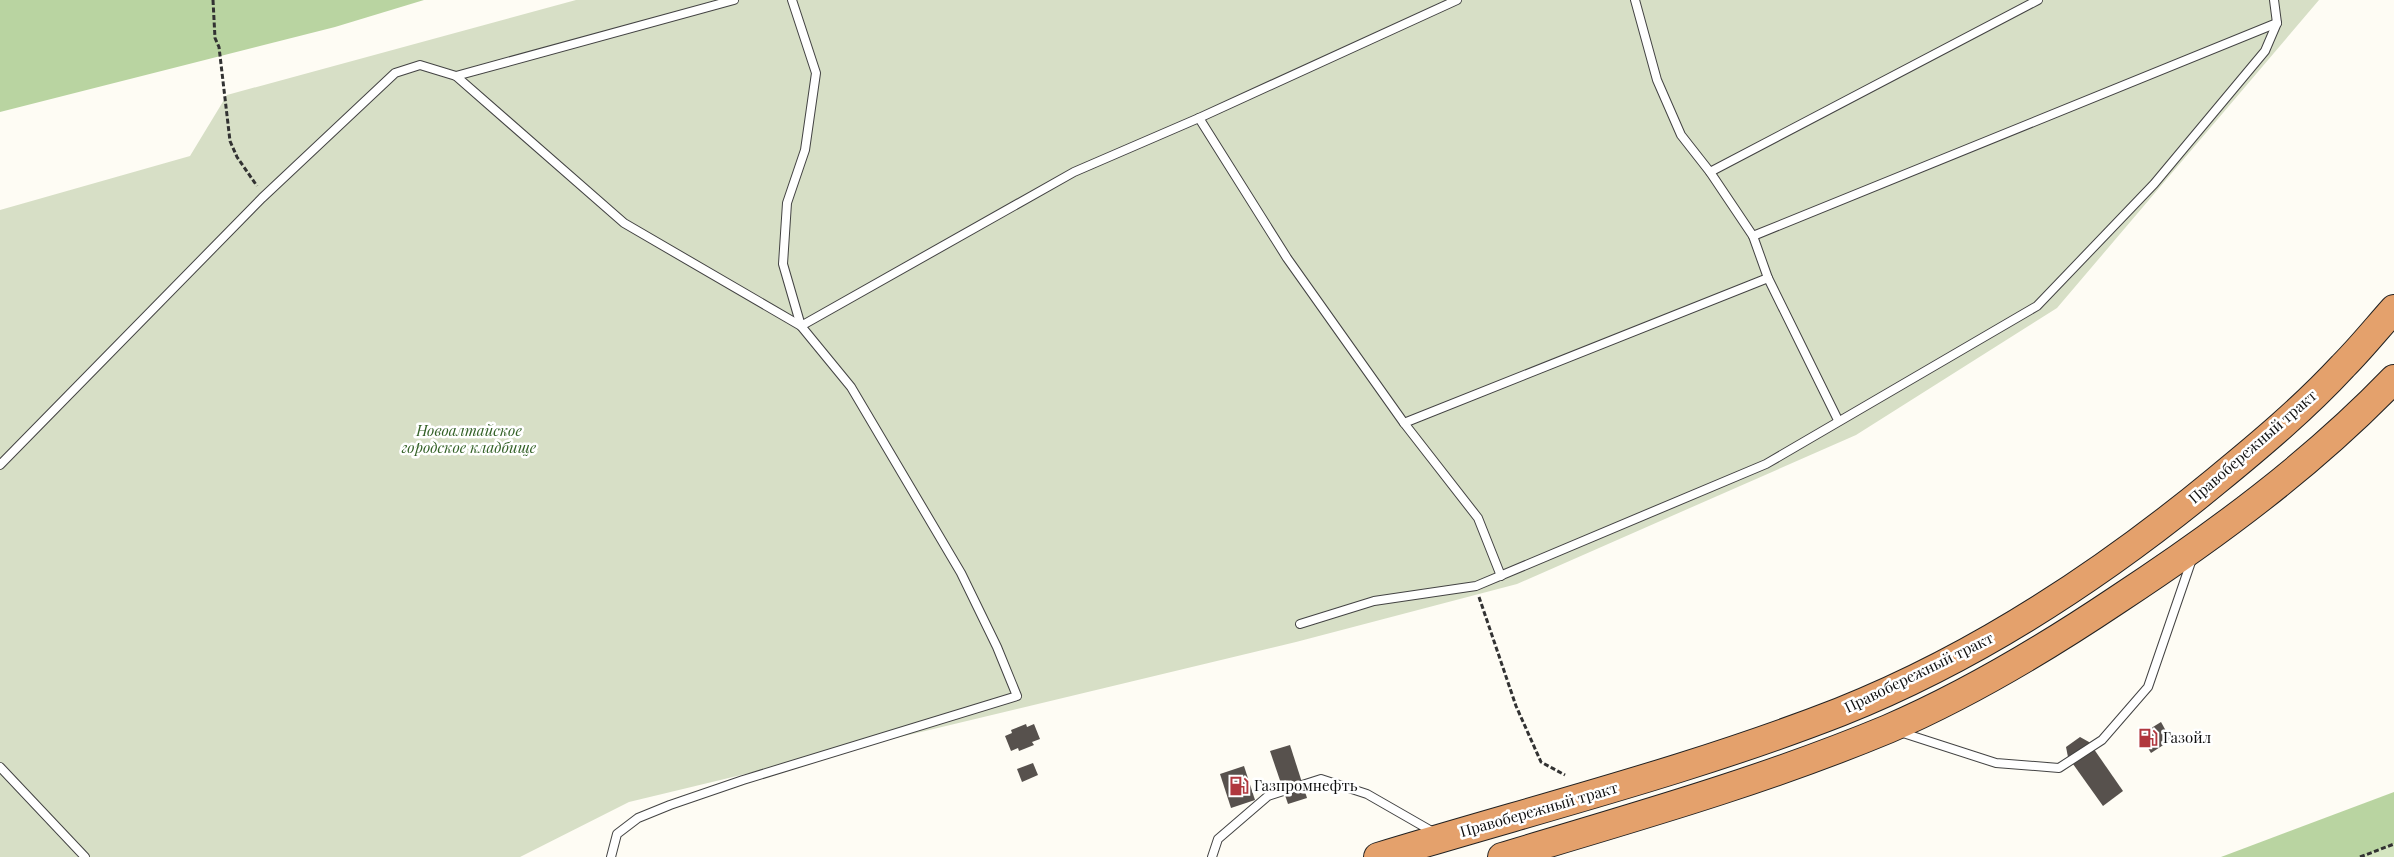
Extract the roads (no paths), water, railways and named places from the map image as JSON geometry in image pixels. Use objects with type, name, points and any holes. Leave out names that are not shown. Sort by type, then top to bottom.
[{"type":"highway","name":"Правобережный тракт","points":[[1378,857],[1735,751],[1842,711],[1937,668],[1993,639],[2044,608],[2120,556],[2262,443],[2341,368],[2394,309]]},
{"type":"highway","points":[[2341,368],[2394,322]]},
{"type":"highway","points":[[2374,400],[2394,373]]},
{"type":"highway","points":[[1502,857],[1766,776],[1889,728],[2009,668],[2059,638],[2196,548],[2288,476],[2374,400],[2394,379]]},
{"type":"lane","points":[[456,76],[734,0]]},
{"type":"lane","points":[[792,0],[816,73],[805,150],[787,203],[783,264],[801,326]]},
{"type":"lane","points":[[801,326],[1074,172],[1199,118],[1457,0]]},
{"type":"lane","points":[[1635,0],[1658,80],[1681,135],[1710,172],[1753,236],[1768,278],[1838,420]]},
{"type":"lane","points":[[1710,172],[2038,0]]},
{"type":"lane","points":[[1300,624],[1374,601],[1476,586],[1766,464],[1838,420],[2037,306],[2154,184],[2265,51],[2277,22],[2274,0]]},
{"type":"lane","points":[[1753,236],[2277,22]]},
{"type":"lane","points":[[0,465],[262,198],[395,74],[420,65],[456,76],[624,222],[801,326],[851,387],[961,573],[997,647],[1017,696],[743,780],[670,805],[638,818],[617,834],[611,857]]},
{"type":"lane","points":[[1199,118],[1287,258],[1404,423],[1478,518],[1501,576]]},
{"type":"lane","points":[[1404,423],[1768,278]]},
{"type":"lane","points":[[1889,728],[1996,762],[2059,768],[2102,740],[2148,687],[2196,548]]},
{"type":"lane","points":[[0,767],[85,857]]},
{"type":"lane","points":[[1212,857],[1218,839],[1268,796],[1321,779],[1367,794],[1443,837]]},
{"type":"place","name":"Газойл","points":[[2148,738]]},
{"type":"place","name":"Газпромнефть","points":[[1239,786]]},
{"type":"park label","name":"Новоалтайское городское кладбище","points":[[469,440]]}]
